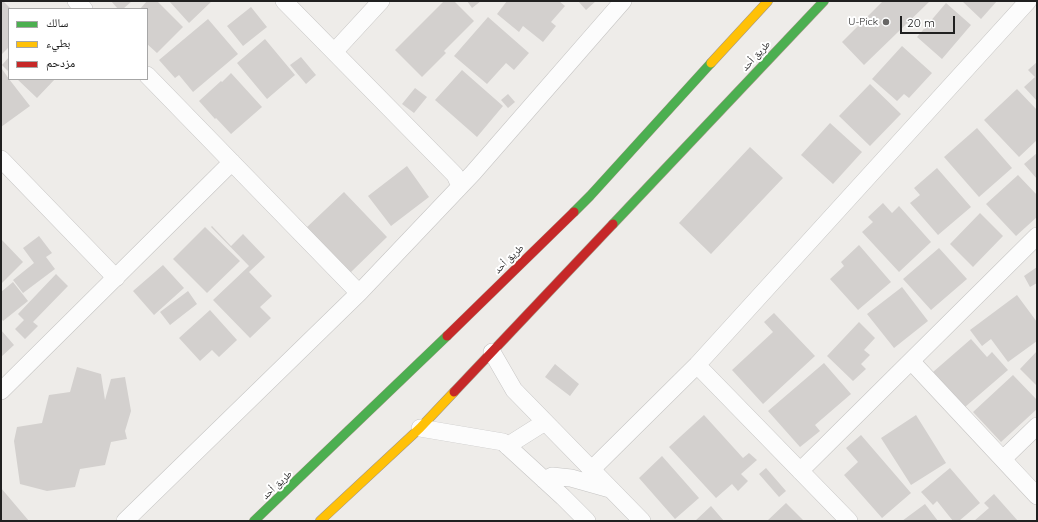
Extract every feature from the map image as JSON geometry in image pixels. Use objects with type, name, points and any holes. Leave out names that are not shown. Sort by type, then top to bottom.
[{"type":"main road","name":"طريق أحد","points":[[254,521],[408,374],[590,196],[768,1]]},
{"type":"main road","name":"طريق أحد","points":[[320,521],[420,428],[824,1]]},
{"type":"street","points":[[284,1],[455,175],[460,186]]},
{"type":"street","points":[[334,52],[381,1]]},
{"type":"street","points":[[125,521],[359,293],[473,173],[623,1]]},
{"type":"street","points":[[591,470],[697,365],[1028,1]]},
{"type":"street","points":[[148,75],[359,293]]},
{"type":"street","points":[[1,391],[232,162]]},
{"type":"street","points":[[2,163],[116,278]]},
{"type":"street","points":[[800,471],[1037,236]]},
{"type":"street","points":[[492,352],[514,390],[642,521]]},
{"type":"street","points":[[911,361],[1037,496]]},
{"type":"street","points":[[697,365],[849,521]]},
{"type":"street","points":[[506,446],[545,422]]},
{"type":"street","points":[[1003,460],[1037,426]]},
{"type":"street","points":[[420,428],[503,442],[587,521]]},
{"type":"street","points":[[544,480],[552,476],[571,478],[610,489]]},
{"type":"building","points":[[1,1],[3,1],[10,8],[8,8],[8,48],[1,55]]},
{"type":"building","points":[[111,1],[132,1],[124,8],[117,8]]},
{"type":"building","points":[[147,1],[157,1],[183,27],[157,53],[148,45],[148,8],[141,8]]},
{"type":"building","points":[[169,1],[212,1],[189,23]]},
{"type":"building","points":[[444,1],[454,1],[474,21],[444,51],[446,53],[422,77],[395,50]]},
{"type":"building","points":[[467,1],[481,1],[472,8]]},
{"type":"building","points":[[507,1],[559,1],[565,6],[551,22],[556,26],[543,42],[523,26],[519,32],[497,14]]},
{"type":"building","points":[[578,1],[596,1],[586,10]]},
{"type":"building","name":"U-Pick","points":[[883,1],[930,1],[864,65],[842,42]]},
{"type":"building","points":[[962,1],[997,1],[981,19]]},
{"type":"building","points":[[946,3],[971,25],[942,59],[917,37]]},
{"type":"building","points":[[251,7],[267,27],[243,46],[227,26]]},
{"type":"building","points":[[488,17],[529,53],[514,70],[506,63],[487,84],[454,56]]},
{"type":"building","points":[[208,19],[238,54],[193,92],[179,75],[175,78],[159,60]]},
{"type":"building","points":[[265,39],[295,75],[267,99],[237,63]]},
{"type":"building","points":[[902,46],[932,73],[909,98],[904,94],[897,101],[872,79]]},
{"type":"building","points":[[301,57],[316,75],[306,84],[290,65]]},
{"type":"building","points":[[8,58],[8,71],[2,65]]},
{"type":"building","points":[[1037,62],[1037,101],[1024,87],[1035,77],[1028,70]]},
{"type":"building","points":[[2,69],[8,80],[10,80],[30,106],[1,127]]},
{"type":"building","points":[[462,70],[503,106],[477,137],[435,100]]},
{"type":"building","points":[[231,73],[262,107],[231,134],[199,101]]},
{"type":"building","points":[[18,80],[54,80],[37,98]]},
{"type":"building","points":[[870,84],[901,114],[870,146],[839,116]]},
{"type":"building","points":[[415,88],[427,97],[414,113],[402,104]]},
{"type":"building","points":[[1017,89],[1037,110],[1037,140],[1019,157],[984,120]]},
{"type":"building","points":[[508,94],[515,102],[508,108],[501,100]]},
{"type":"building","points":[[830,123],[862,152],[833,184],[801,155]]},
{"type":"building","points":[[977,128],[1012,168],[979,197],[944,157]]},
{"type":"building","points":[[750,147],[783,178],[711,254],[679,223]]},
{"type":"building","points":[[1037,153],[1037,179],[1024,164]]},
{"type":"building","points":[[407,166],[429,197],[391,226],[368,196]]},
{"type":"building","points":[[937,168],[971,207],[938,235],[910,203],[920,195],[914,188]]},
{"type":"building","points":[[1018,175],[1037,195],[1037,217],[1016,236],[986,204]]},
{"type":"building","points":[[344,192],[387,237],[350,273],[306,228]]},
{"type":"building","points":[[883,203],[892,213],[899,206],[931,242],[899,272],[862,232],[873,222],[868,217]]},
{"type":"building","points":[[980,213],[1003,236],[973,267],[950,244]]},
{"type":"building","points":[[212,226],[231,246],[243,234],[265,257],[249,272],[272,296],[260,307],[271,318],[250,338],[213,300],[249,266],[211,227]]},
{"type":"building","points":[[205,227],[240,261],[207,293],[173,259]]},
{"type":"building","points":[[39,236],[52,253],[46,257],[55,269],[23,293],[13,280],[34,263],[23,248]]},
{"type":"building","points":[[1,239],[23,262],[1,284]]},
{"type":"building","points":[[859,245],[891,282],[858,310],[830,279],[844,266],[841,262]]},
{"type":"building","points":[[939,248],[967,279],[931,310],[903,279]]},
{"type":"building","points":[[163,265],[184,288],[154,315],[133,291]]},
{"type":"building","points":[[1037,267],[1037,283],[1030,287],[1024,276]]},
{"type":"building","points":[[56,274],[68,286],[33,322],[38,326],[25,339],[15,329],[24,320],[18,314]]},
{"type":"building","points":[[13,282],[28,301],[3,321],[1,318],[1,292]]},
{"type":"building","points":[[902,287],[928,321],[894,348],[867,314]]},
{"type":"building","points":[[188,291],[197,304],[170,325],[160,312]]},
{"type":"building","points":[[1017,295],[1037,322],[1037,341],[1008,362],[991,339],[982,346],[970,330]]},
{"type":"building","points":[[210,310],[237,340],[219,357],[212,350],[200,361],[179,338]]},
{"type":"building","points":[[774,313],[815,356],[763,404],[732,370],[773,332],[764,322]]},
{"type":"building","points":[[859,322],[875,338],[864,350],[870,355],[861,364],[866,369],[853,381],[827,356]]},
{"type":"building","points":[[1,330],[14,345],[1,357]]},
{"type":"building","points":[[971,339],[987,357],[992,352],[1008,370],[965,407],[933,372]]},
{"type":"building","points":[[1037,351],[1037,386],[1020,369]]},
{"type":"building","points":[[824,363],[851,394],[815,425],[820,431],[800,447],[768,411]]},
{"type":"building","points":[[555,364],[579,384],[570,396],[545,377]]},
{"type":"building","points":[[77,367],[101,374],[105,400],[111,379],[125,377],[131,411],[125,431],[127,439],[111,442],[105,465],[80,469],[75,487],[47,491],[20,484],[14,441],[17,427],[42,423],[49,395],[70,392]]},
{"type":"building","points":[[1013,375],[1037,400],[1037,409],[1001,442],[973,412]]},
{"type":"building","points":[[704,415],[743,458],[749,453],[757,460],[741,474],[748,481],[738,491],[732,484],[716,498],[669,447]]},
{"type":"building","points":[[916,415],[946,463],[911,485],[881,438]]},
{"type":"building","points":[[861,435],[911,493],[882,518],[844,475],[858,462],[846,448]]},
{"type":"building","points":[[662,456],[699,498],[675,519],[639,478]]},
{"type":"building","points":[[766,468],[786,491],[779,497],[759,474]]},
{"type":"building","points":[[950,468],[980,503],[959,521],[953,521],[937,501],[933,505],[921,492]]},
{"type":"building","points":[[1,488],[29,521],[1,521]]},
{"type":"building","points":[[994,494],[1018,521],[974,521],[989,508],[984,503]]},
{"type":"building","points":[[786,503],[804,521],[767,521]]},
{"type":"building","points":[[925,504],[938,521],[902,521]]},
{"type":"building","points":[[711,506],[724,521],[695,521]]},
{"type":"traffic: fast","points":[[613,224],[824,1]]},
{"type":"traffic: fast","points":[[574,212],[711,63]]},
{"type":"traffic: fast","points":[[254,521],[447,336]]},
{"type":"traffic: slow","points":[[711,63],[768,1]]},
{"type":"traffic: slow","points":[[320,521],[420,428],[454,392]]},
{"type":"traffic: jam","points":[[447,336],[574,212]]},
{"type":"traffic: jam","points":[[454,392],[613,224]]},
{"type":"place","name":"U-Pick","points":[[886,22]]}]
